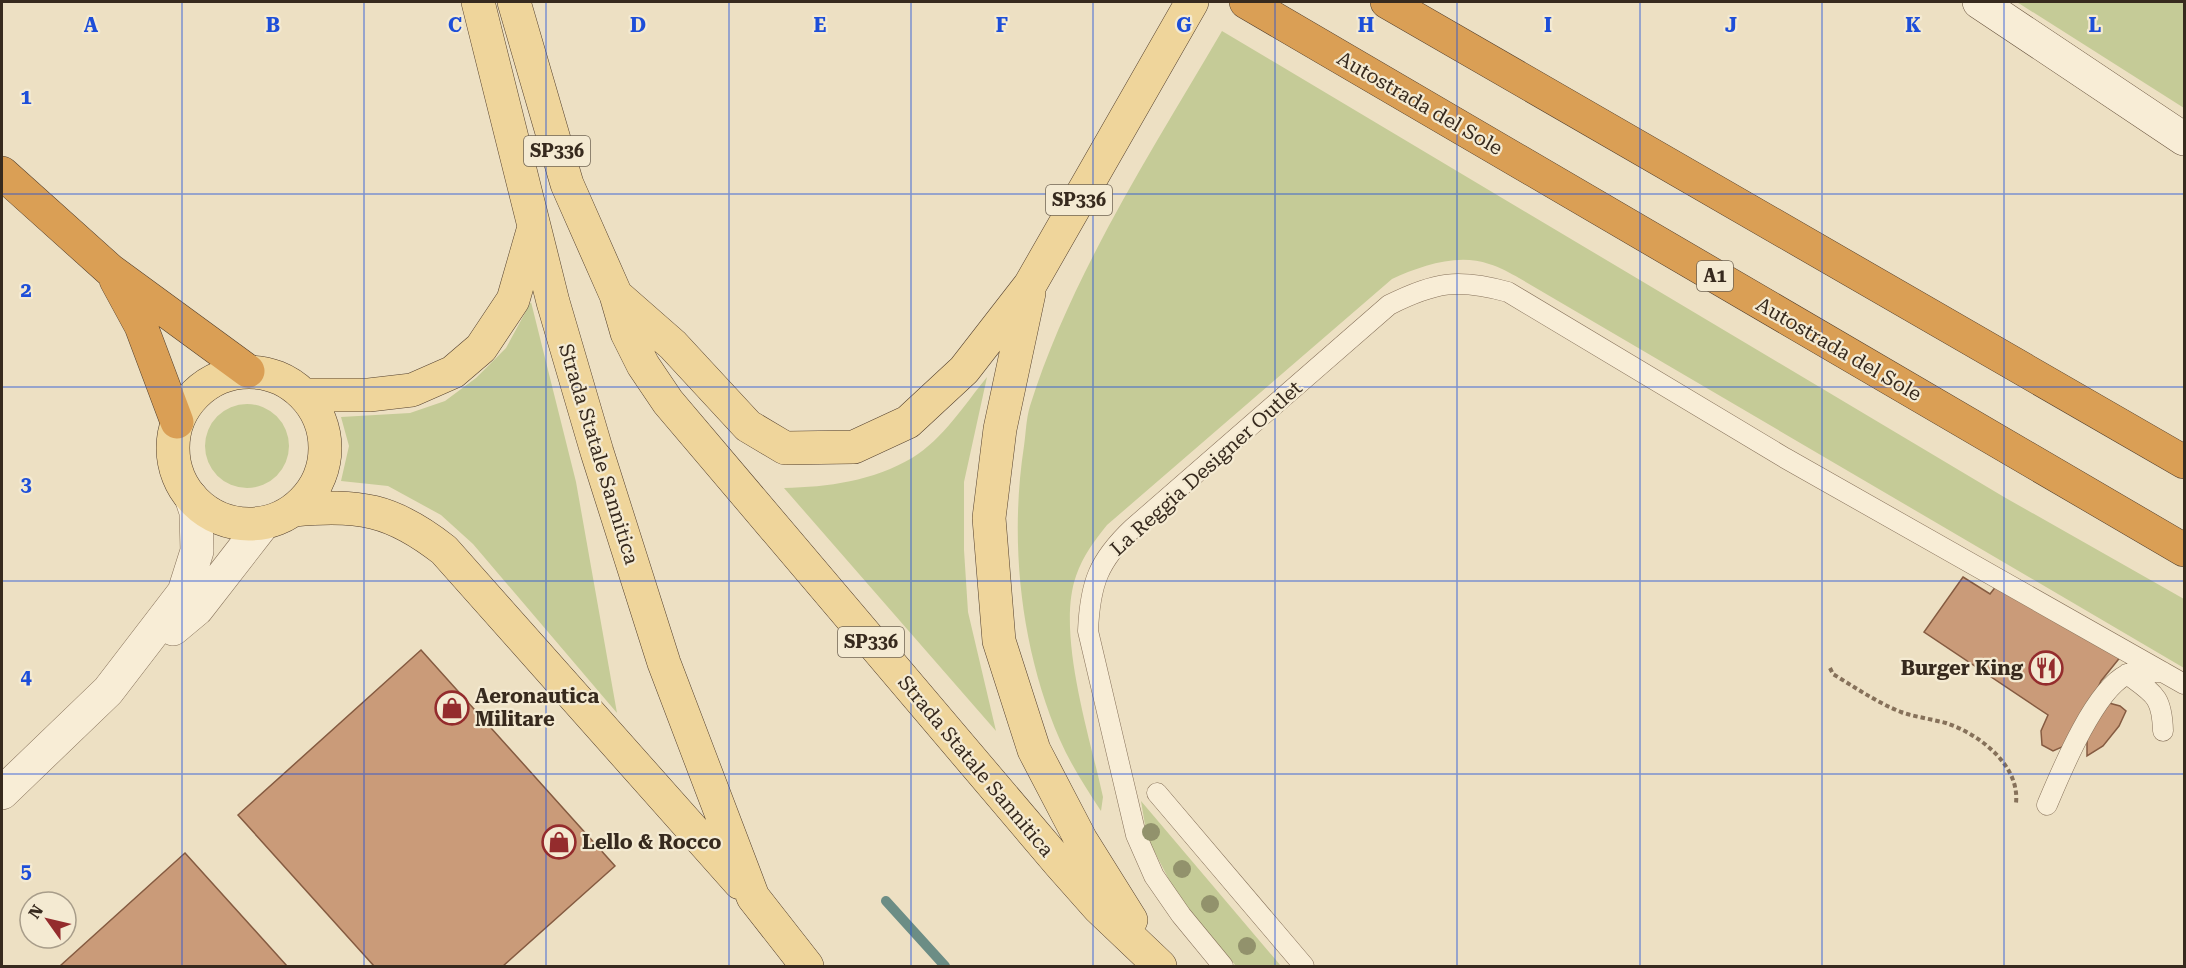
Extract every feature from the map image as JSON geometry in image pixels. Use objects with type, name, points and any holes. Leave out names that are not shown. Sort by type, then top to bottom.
[{"type":"highway","name":"Autostrada del Sole","points":[[1246,2],[2184,550]]},
{"type":"highway","points":[[1387,2],[2184,462]]},
{"type":"highway","points":[[2,173],[111,270],[248,371]]},
{"type":"highway","points":[[111,270],[141,326],[177,422]]},
{"type":"main road","name":"Strada Statale Sannitica","points":[[478,2],[535,222],[553,302],[587,420],[664,663],[753,897]]},
{"type":"main road","name":"Strada Statale Sannitica","points":[[514,2],[567,184],[616,295],[627,333],[643,365],[668,402],[1060,864],[1099,908],[1160,966]]},
{"type":"main road","name":"Strada Statale Sannitica","points":[[616,295],[673,345],[748,426],[785,448],[854,447],[908,422],[964,370],[1030,285],[1192,2]]},
{"type":"main road","points":[[305,395],[369,395],[412,390],[453,372],[481,348],[513,300],[535,222]]},
{"type":"main road","name":"Strada Statale Sannitica","points":[[1030,285],[1000,429],[989,518],[999,641],[1034,750],[1081,840],[1160,966]]},
{"type":"main road","points":[[248,371],[279,377],[305,395],[318,413],[325,433],[326,455],[321,476],[310,495],[294,510],[263,524],[243,525],[223,520],[205,511],[190,497],[177,474],[172,448],[177,422],[184,409],[205,386],[218,378],[248,371]]},
{"type":"main road","name":"Strada Statale Sannitica","points":[[294,510],[337,506],[374,510],[419,530],[444,550],[753,897],[807,966]]},
{"type":"street","points":[[1979,2],[2184,139]]},
{"type":"street","points":[[2,793],[108,691],[184,592],[197,551],[196,512],[190,497]]},
{"type":"street","points":[[130,664],[197,609],[263,524]]},
{"type":"lane","name":"La Reggia Designer Outlet","points":[[1222,966],[1154,876],[1136,835],[1088,630],[1090,597],[1098,572],[1112,548],[1133,528],[1389,305],[1419,290],[1444,283],[1478,284],[1508,292],[1785,458],[2184,684]]},
{"type":"lane","points":[[2047,805],[2066,760],[2106,691],[2127,674],[2164,672]]},
{"type":"lane","points":[[2127,674],[2153,694],[2162,708],[2163,731]]},
{"type":"lane","points":[[1157,794],[1304,966]]},
{"type":"path","points":[[1830,668],[1833,674],[1869,698],[1902,712],[1946,723],[1979,740],[2005,765],[2014,781],[2016,803]]},
{"type":"green space","points":[[2016,2],[2184,2],[2184,108],[2020,4]]},
{"type":"green space","points":[[1222,31],[2004,497],[2184,599],[2184,668],[1512,274],[1493,265],[1477,261],[1452,260],[1439,262],[1392,279],[1107,525],[1089,549],[1076,576],[1071,599],[1070,626],[1077,685],[1103,797],[1101,811],[1060,740],[1036,670],[1028,633],[1022,596],[1018,520],[1027,421],[1047,357],[1091,261],[1142,167]]},
{"type":"green space","points":[[531,302],[576,482],[617,713],[473,544],[441,515],[388,486],[341,481],[349,446],[341,417],[410,413],[445,401],[476,378],[506,348]]},
{"type":"green space","points":[[987,377],[964,482],[964,550],[968,612],[996,731],[784,488],[850,481],[882,472],[912,458],[944,431]]},
{"type":"green space","points":[[247,404],[263,407],[277,416],[286,430],[289,446],[286,462],[277,476],[263,485],[247,488],[231,485],[217,476],[208,462],[205,446],[208,430],[217,416],[231,407]]},
{"type":"green space","points":[[1141,801],[1281,966],[1236,966],[1182,905],[1147,837]]},
{"type":"building","name":"Burger King","points":[[1963,577],[1990,594],[1997,585],[2122,655],[2101,681],[2079,730],[2069,744],[2053,751],[2042,745],[2041,731],[2048,715],[1924,632]]},
{"type":"building","points":[[421,650],[615,866],[503,966],[374,966],[238,815]]},
{"type":"building","points":[[2109,703],[2120,706],[2126,711],[2119,726],[2103,746],[2087,756],[2087,739],[2100,714]]},
{"type":"building","points":[[185,853],[287,966],[60,966]]},
{"type":"waterway","points":[[886,901],[945,966]]},
{"type":"place","name":"Burger King","points":[[2046,668]]},
{"type":"place","name":"Aeronautica Militare","points":[[452,708]]},
{"type":"place","name":"Lello & Rocco","points":[[559,842]]}]
